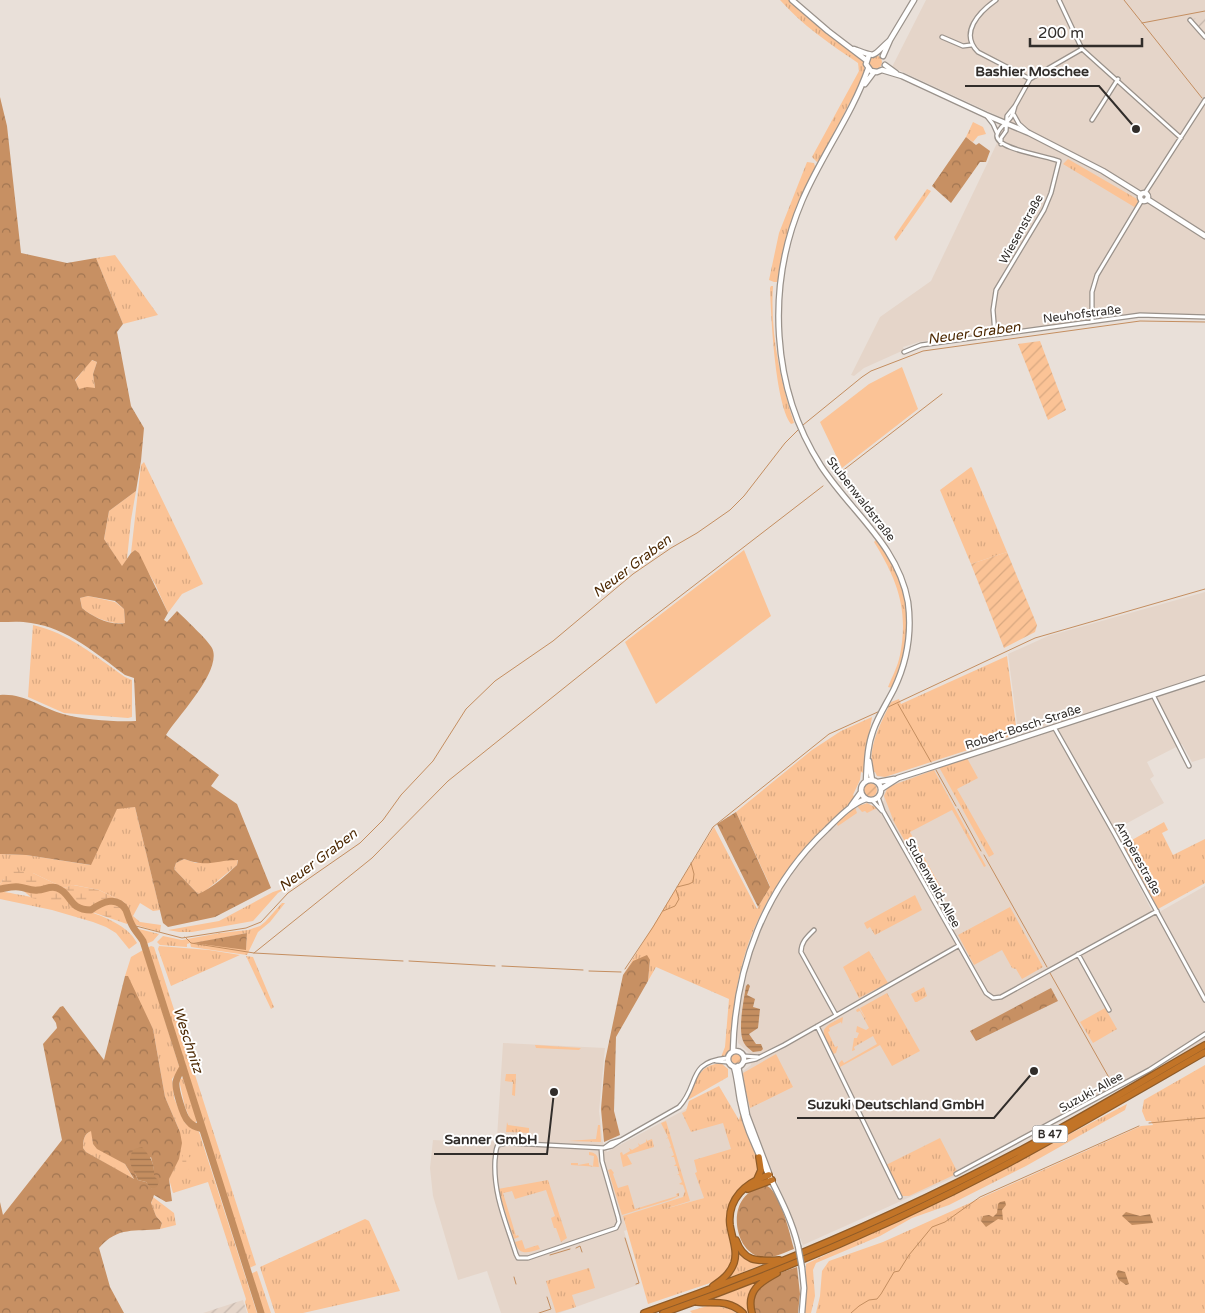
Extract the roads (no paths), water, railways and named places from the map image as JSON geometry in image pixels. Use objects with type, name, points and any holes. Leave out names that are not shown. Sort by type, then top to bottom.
[{"type":"highway","name":"B 47","points":[[663,1313],[695,1302],[785,1263],[899,1210],[1020,1150],[1096,1109],[1205,1045]]},
{"type":"highway","name":"B 47","points":[[644,1313],[785,1263],[902,1216],[1006,1165],[1103,1112],[1205,1052]]},
{"type":"highway","points":[[757,1179],[761,1170],[759,1157]]},
{"type":"highway","points":[[771,1177],[744,1192],[734,1206],[733,1226],[738,1246],[750,1258],[760,1261],[785,1263]]},
{"type":"highway","points":[[701,1293],[725,1278],[734,1262],[736,1252],[730,1225],[731,1206],[735,1198],[757,1179],[771,1177]]},
{"type":"highway","points":[[752,1313],[751,1297],[758,1285],[785,1263]]},
{"type":"highway","points":[[695,1302],[718,1301],[733,1306],[743,1313]]},
{"type":"street","points":[[792,0],[866,60],[868,69],[874,72],[882,70],[902,76]]},
{"type":"street","points":[[880,55],[914,0]]},
{"type":"street","points":[[996,0],[985,8],[973,24],[970,37],[972,45],[978,52],[1030,79]]},
{"type":"street","points":[[1059,0],[1082,49],[1118,79],[1181,138]]},
{"type":"street","points":[[1190,20],[1205,37]]},
{"type":"street","points":[[942,37],[964,46],[972,45]]},
{"type":"street","points":[[852,49],[869,55],[880,55]]},
{"type":"street","points":[[1001,145],[1000,141],[1006,132],[1008,116],[1030,79],[1082,49]]},
{"type":"street","points":[[866,60],[869,55]]},
{"type":"street","points":[[880,55],[885,65],[902,76],[1029,133],[1103,171],[1148,196],[1147,199],[1205,236]]},
{"type":"street","points":[[882,70],[885,65]]},
{"type":"street","name":"Stubenwaldstraße","points":[[866,781],[871,738],[900,675],[908,648],[910,618],[903,585],[887,550],[878,536],[832,481],[797,419],[784,374],[779,344],[778,306],[782,270],[791,231],[802,200],[862,87],[868,69]]},
{"type":"street","name":"Stubenwaldstraße","points":[[862,87],[874,72]]},
{"type":"street","points":[[1092,120],[1118,79]]},
{"type":"street","points":[[1142,200],[1139,198],[1205,100]]},
{"type":"street","points":[[1015,106],[1014,114],[1019,124],[1029,133]]},
{"type":"street","points":[[1001,145],[997,140],[998,134],[1014,114]]},
{"type":"street","points":[[986,115],[998,134]]},
{"type":"street","name":"Wiesenstraße","points":[[995,334],[993,310],[996,290],[1044,210],[1051,193],[1059,161],[1001,145]]},
{"type":"street","points":[[1092,321],[1092,292],[1097,275],[1142,200],[1147,199]]},
{"type":"street","name":"Neuhofstraße","points":[[904,352],[921,345],[1092,321],[1140,316],[1205,317]]},
{"type":"street","name":"Robert-Bosch-Straße","points":[[866,781],[898,778],[1205,678]]},
{"type":"street","points":[[1153,695],[1189,766]]},
{"type":"street","name":"Ampèrestraße","points":[[1054,726],[1205,1000]]},
{"type":"street","name":"Stubenwaldstraße","points":[[868,757],[875,781]]},
{"type":"street","name":"Robert-Bosch-Straße","points":[[881,789],[898,778]]},
{"type":"street","points":[[849,809],[866,781]]},
{"type":"street","points":[[735,1051],[738,997],[744,968],[763,914],[788,872],[812,843],[849,809],[866,799],[872,800],[878,797],[881,789],[875,781]]},
{"type":"street","points":[[861,792],[866,799]]},
{"type":"street","name":"Stubenwald-Allee","points":[[743,1062],[761,1057],[958,946],[883,811],[878,797]]},
{"type":"street","name":"Stubenwald-Allee","points":[[872,800],[883,811]]},
{"type":"street","points":[[958,946],[986,993],[992,998],[1001,996],[1157,911]]},
{"type":"street","points":[[814,930],[805,938],[801,952],[836,1015]]},
{"type":"street","points":[[1078,954],[1108,1010]]},
{"type":"street","points":[[817,1026],[900,1197]]},
{"type":"street","name":"Suzuki-Allee","points":[[956,1174],[1110,1092],[1205,1034]]},
{"type":"street","points":[[735,1051],[743,1056],[761,1057]]},
{"type":"street","points":[[728,1060],[729,1054],[735,1051]]},
{"type":"street","points":[[736,1066],[743,1062],[743,1056]]},
{"type":"street","points":[[602,1148],[602,1161],[619,1222],[616,1228],[521,1259],[516,1254],[496,1190],[494,1172],[498,1145],[506,1143],[602,1148],[612,1146],[679,1107],[697,1071],[705,1064],[728,1060],[736,1066],[747,1115],[795,1234],[804,1288],[802,1313]]},
{"type":"street","points":[[736,1066],[744,1115],[759,1157],[771,1177]]},
{"type":"waterway","points":[[1124,0],[1202,98]]},
{"type":"waterway","points":[[1142,23],[1205,11]]},
{"type":"waterway","name":"Neuer Graben","points":[[803,425],[871,371],[923,351],[1140,321],[1205,322]]},
{"type":"waterway","points":[[837,475],[942,394]]},
{"type":"waterway","name":"Neuer Graben","points":[[132,925],[182,938],[246,928],[261,922],[288,893],[360,843],[383,820],[401,795],[433,761],[466,709],[495,681],[553,641],[633,574],[730,510],[744,496],[785,443],[800,428]]},
{"type":"waterway","points":[[254,953],[372,858],[448,781],[635,631],[823,486]]},
{"type":"waterway","points":[[886,708],[1035,638],[1205,589]]},
{"type":"waterway","points":[[898,704],[931,762]]},
{"type":"waterway","points":[[625,969],[653,927],[713,827],[829,734],[880,711]]},
{"type":"waterway","points":[[936,770],[956,806]]},
{"type":"waterway","points":[[958,809],[981,851]]},
{"type":"waterway","points":[[984,855],[1047,967]]},
{"type":"waterway","points":[[677,887],[693,882],[694,874],[691,863]]},
{"type":"waterway","name":"Weschnitz","points":[[0,889],[22,887],[40,890],[55,887],[62,890],[74,904],[84,909],[91,910],[109,901],[114,901],[122,905],[126,910],[131,923],[143,941],[261,1313]]},
{"type":"waterway","points":[[663,911],[675,906],[679,899],[676,890]]},
{"type":"waterway","points":[[185,937],[191,943],[254,953],[403,961]]},
{"type":"waterway","points":[[409,961],[495,966]]},
{"type":"waterway","points":[[502,966],[583,970]]},
{"type":"waterway","points":[[589,971],[621,972]]},
{"type":"waterway","points":[[1050,973],[1112,1083]]},
{"type":"waterway","points":[[183,1067],[176,1082],[180,1102],[188,1121],[202,1129]]},
{"type":"waterway","points":[[1149,1123],[1205,1118]]},
{"type":"waterway","points":[[851,1313],[869,1300],[877,1299],[894,1272],[899,1271],[909,1255],[932,1227],[945,1222],[980,1197],[1139,1126]]},
{"type":"waterway","points":[[625,1238],[639,1283],[636,1284]]},
{"type":"waterway","points":[[576,1248],[580,1246],[582,1252]]},
{"type":"waterway","points":[[550,1255],[570,1249]]},
{"type":"waterway","points":[[514,1277],[516,1284]]},
{"type":"waterway","points":[[539,1313],[551,1309],[547,1297]]},
{"type":"place","name":"Bashier Moschee","points":[[1136,129]]},
{"type":"place","name":"Suzuki Deutschland GmbH","points":[[1034,1071]]},
{"type":"place","name":"Sanner GmbH","points":[[554,1092]]}]
